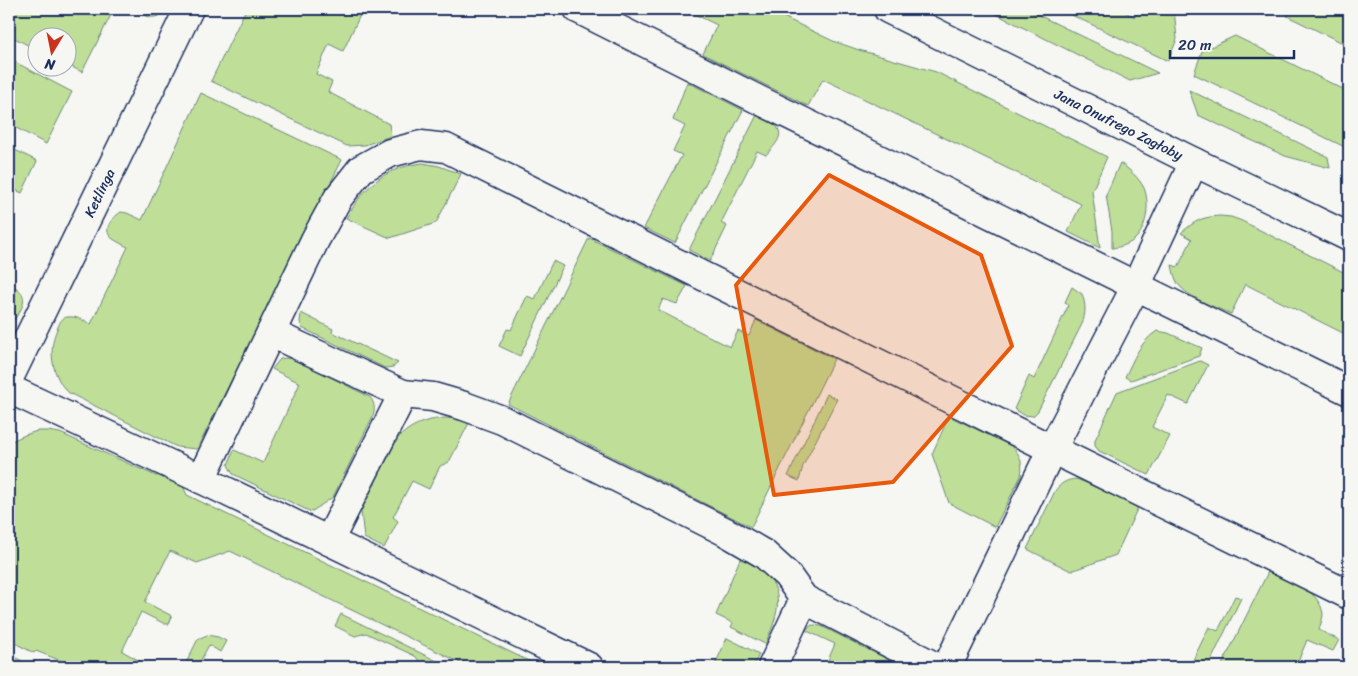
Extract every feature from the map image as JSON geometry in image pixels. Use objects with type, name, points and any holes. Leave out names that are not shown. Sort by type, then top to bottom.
[{"type":"street","name":"Ketlinga","points":[[9,378],[190,9]]},
{"type":"street","points":[[578,9],[1349,391]]},
{"type":"street","name":"Jana Onufrego Zagłoby","points":[[888,9],[1349,237]]},
{"type":"street","points":[[201,479],[315,240],[338,198],[361,169],[390,153],[421,146],[446,148],[1349,595]]},
{"type":"street","points":[[947,667],[1052,449],[1136,286],[1194,162]]},
{"type":"street","points":[[271,332],[403,394],[433,397],[502,420],[726,532],[764,554],[787,575],[804,599],[936,667]]},
{"type":"street","points":[[9,389],[201,479],[589,667]]},
{"type":"street","points":[[329,541],[403,394]]},
{"type":"street","points":[[772,667],[804,599]]},
{"type":"highlighted area","points":[[829,175],[981,255],[1012,346],[893,482],[774,495],[736,285]]},
{"type":"green space","points":[[9,9],[114,9],[82,72],[78,70],[78,28],[28,28],[28,45],[9,35]]},
{"type":"green space","points":[[136,9],[166,9],[159,16],[151,17],[135,11]]},
{"type":"green space","points":[[246,9],[363,9],[343,51],[329,44],[316,74],[332,82],[328,92],[389,124],[391,136],[365,145],[347,146],[211,81]]},
{"type":"green space","points":[[684,9],[767,9],[833,41],[936,72],[1107,157],[1092,191],[1100,248],[1068,232],[1081,204],[823,79],[808,106],[703,54],[717,25]]},
{"type":"green space","points":[[986,9],[1026,9],[1158,73],[1130,81]]},
{"type":"green space","points":[[1059,9],[1119,9],[1135,17],[1139,9],[1174,9],[1177,39],[1168,61]]},
{"type":"green space","points":[[1291,9],[1349,9],[1349,46],[1287,16]]},
{"type":"green space","points":[[1235,36],[1349,92],[1349,149],[1194,74],[1202,51]]},
{"type":"green space","points":[[9,59],[28,69],[28,78],[45,78],[72,92],[46,144],[9,124]]},
{"type":"green space","points":[[687,82],[743,110],[675,243],[644,228],[682,155],[673,151],[685,126],[673,120]]},
{"type":"green space","points":[[1189,90],[1328,157],[1330,168],[1285,156],[1198,115]]},
{"type":"green space","points":[[201,93],[342,160],[197,449],[177,447],[69,393],[61,384],[56,374],[52,347],[55,333],[60,323],[66,317],[74,317],[91,324],[128,247],[110,236],[108,232],[109,224],[121,212],[142,220]]},
{"type":"green space","points":[[757,115],[775,125],[780,133],[778,141],[766,155],[757,151],[721,223],[727,226],[710,261],[689,250]]},
{"type":"green space","points":[[9,147],[37,161],[22,193],[9,187]]},
{"type":"green space","points":[[423,163],[439,166],[461,174],[436,223],[390,238],[346,218],[357,201],[378,179],[394,170]]},
{"type":"green space","points":[[1120,163],[1134,174],[1144,188],[1147,207],[1143,227],[1135,239],[1126,245],[1112,248],[1112,231],[1106,195]]},
{"type":"green space","points":[[1220,216],[1242,221],[1349,275],[1349,336],[1245,284],[1231,314],[1202,302],[1182,289],[1176,280],[1172,265],[1178,267],[1192,239],[1181,233],[1199,220]]},
{"type":"green space","points":[[589,238],[687,286],[677,304],[663,299],[658,310],[730,347],[738,331],[749,336],[756,320],[834,359],[751,527],[508,404]]},
{"type":"green space","points":[[553,261],[563,266],[520,356],[499,346],[507,329],[511,330],[527,296],[535,299]]},
{"type":"green space","points":[[9,284],[21,292],[23,303],[19,313],[9,326]]},
{"type":"green space","points":[[1072,287],[1082,294],[1085,309],[1082,324],[1038,411],[1033,416],[1024,415],[1014,409],[1029,376],[1034,379],[1068,306],[1065,302]]},
{"type":"green space","points":[[301,313],[333,329],[332,332],[398,363],[393,367],[385,368],[302,328],[300,322]]},
{"type":"green space","points":[[1157,331],[1168,333],[1202,348],[1199,356],[1131,380],[1125,377],[1141,346]]},
{"type":"green space","points":[[280,359],[294,359],[370,397],[374,406],[372,417],[333,497],[311,512],[233,474],[228,465],[234,450],[263,463],[300,383],[272,369]]},
{"type":"green space","points":[[1200,361],[1208,365],[1188,404],[1168,395],[1152,427],[1170,436],[1149,475],[1099,451],[1095,446],[1095,440],[1117,392]]},
{"type":"green space","points":[[827,394],[837,399],[803,466],[799,481],[788,476]]},
{"type":"green space","points":[[949,416],[1011,446],[1019,456],[1022,467],[1021,476],[995,527],[949,503],[932,454]]},
{"type":"green space","points":[[445,418],[458,419],[469,423],[449,462],[440,466],[429,489],[412,481],[393,517],[398,521],[384,548],[364,538],[361,511],[397,439],[419,424]]},
{"type":"green space","points":[[37,431],[60,433],[156,476],[164,474],[180,480],[187,495],[541,667],[469,667],[230,551],[197,563],[170,551],[145,602],[172,616],[169,624],[165,624],[141,612],[122,651],[148,667],[77,667],[36,651],[34,653],[9,640],[9,442]]},
{"type":"green space","points":[[1076,479],[1138,507],[1116,555],[1071,571],[1027,549],[1055,491],[1064,482]]},
{"type":"green space","points":[[740,559],[764,572],[771,580],[775,589],[777,598],[776,616],[765,644],[731,627],[733,623],[716,615]]},
{"type":"green space","points":[[1269,570],[1302,586],[1316,598],[1323,614],[1319,630],[1339,640],[1333,651],[1307,640],[1297,664],[1303,667],[1221,667]]},
{"type":"green space","points":[[1235,596],[1241,598],[1208,667],[1185,667],[1189,661],[1192,662],[1209,627],[1218,631]]},
{"type":"green space","points":[[341,614],[449,667],[425,667],[415,656],[366,633],[355,636],[335,626]]},
{"type":"green space","points":[[812,625],[821,626],[903,667],[825,667],[835,644],[805,630]]},
{"type":"green space","points":[[207,635],[226,641],[220,652],[209,645],[197,667],[184,667],[198,639]]},
{"type":"green space","points":[[727,638],[759,654],[753,667],[714,667]]},
{"type":"green space","points":[[9,653],[28,665],[27,667],[9,667]]}]
